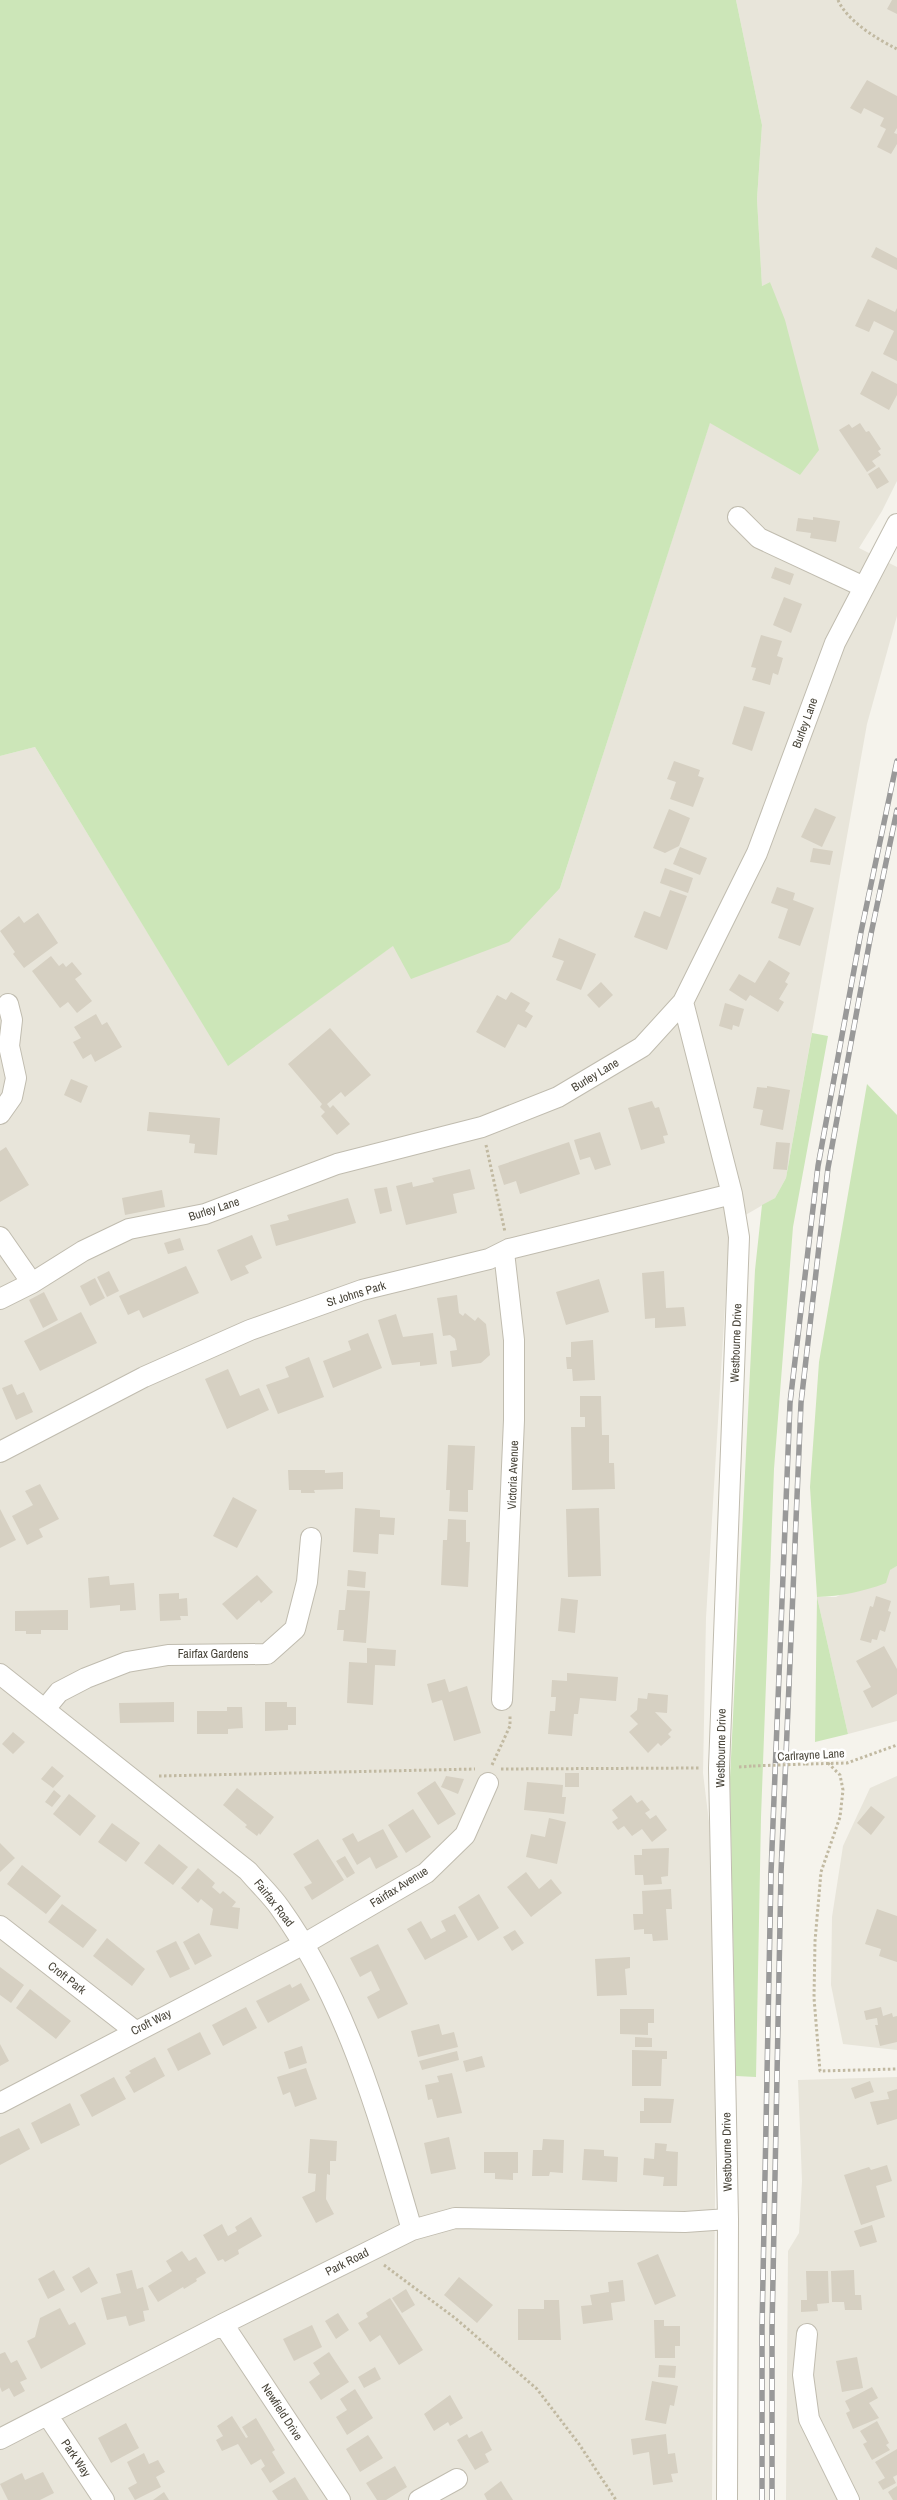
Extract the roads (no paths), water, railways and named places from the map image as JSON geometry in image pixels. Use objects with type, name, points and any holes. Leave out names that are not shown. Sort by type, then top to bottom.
[{"type":"street","points":[[738,517],[759,538],[864,587]]},
{"type":"street","name":"Burley Lane","points":[[0,1299],[32,1283],[83,1251],[129,1229],[205,1214],[337,1164],[482,1127],[558,1097],[642,1047],[683,1002],[757,852],[835,643],[897,524]]},
{"type":"street","name":"Westbourne Drive","points":[[683,1002],[732,1194],[739,1237],[719,1768],[728,2219],[727,2500]]},
{"type":"street","points":[[0,1114],[12,1097],[16,1078],[9,1046],[12,1020],[8,1004]]},
{"type":"street","name":"St Johns Park","points":[[0,1452],[144,1377],[250,1330],[362,1290],[489,1259],[506,1251],[732,1194]]},
{"type":"street","points":[[0,1237],[32,1283]]},
{"type":"street","name":"Victoria Avenue","points":[[502,1700],[513,1494],[514,1420],[514,1340],[506,1251]]},
{"type":"street","name":"Fairfax Gardens","points":[[45,1709],[58,1692],[86,1678],[127,1662],[168,1655],[267,1654],[295,1629],[307,1582],[311,1538]]},
{"type":"street","name":"Fairfax Road","points":[[0,1674],[248,1871],[279,1907],[304,1944],[336,2004],[384,2135],[412,2230]]},
{"type":"street","name":"Fairfax Avenue","points":[[304,1944],[426,1873],[464,1834],[487,1774]]},
{"type":"street","name":"Croft Park","points":[[0,1926],[134,2031]]},
{"type":"street","name":"Croft Way","points":[[0,2103],[134,2031],[304,1944]]},
{"type":"street","name":"Park Road","points":[[0,2439],[48,2416],[223,2324],[412,2230],[455,2218],[686,2222],[728,2219]]},
{"type":"street","name":"Newfield Drive","points":[[223,2324],[340,2500]]},
{"type":"street","points":[[807,2334],[802,2375],[809,2419],[849,2500]]},
{"type":"street","name":"Park Way","points":[[48,2416],[104,2500]]},
{"type":"street","points":[[419,2500],[457,2479]]},
{"type":"railway","points":[[762,2500],[762,2328],[771,1873],[790,1403],[818,1166],[861,932],[897,761]]},
{"type":"railway","points":[[772,2500],[772,2329],[781,1873],[801,1403],[828,1168],[871,934],[897,810]]}]
